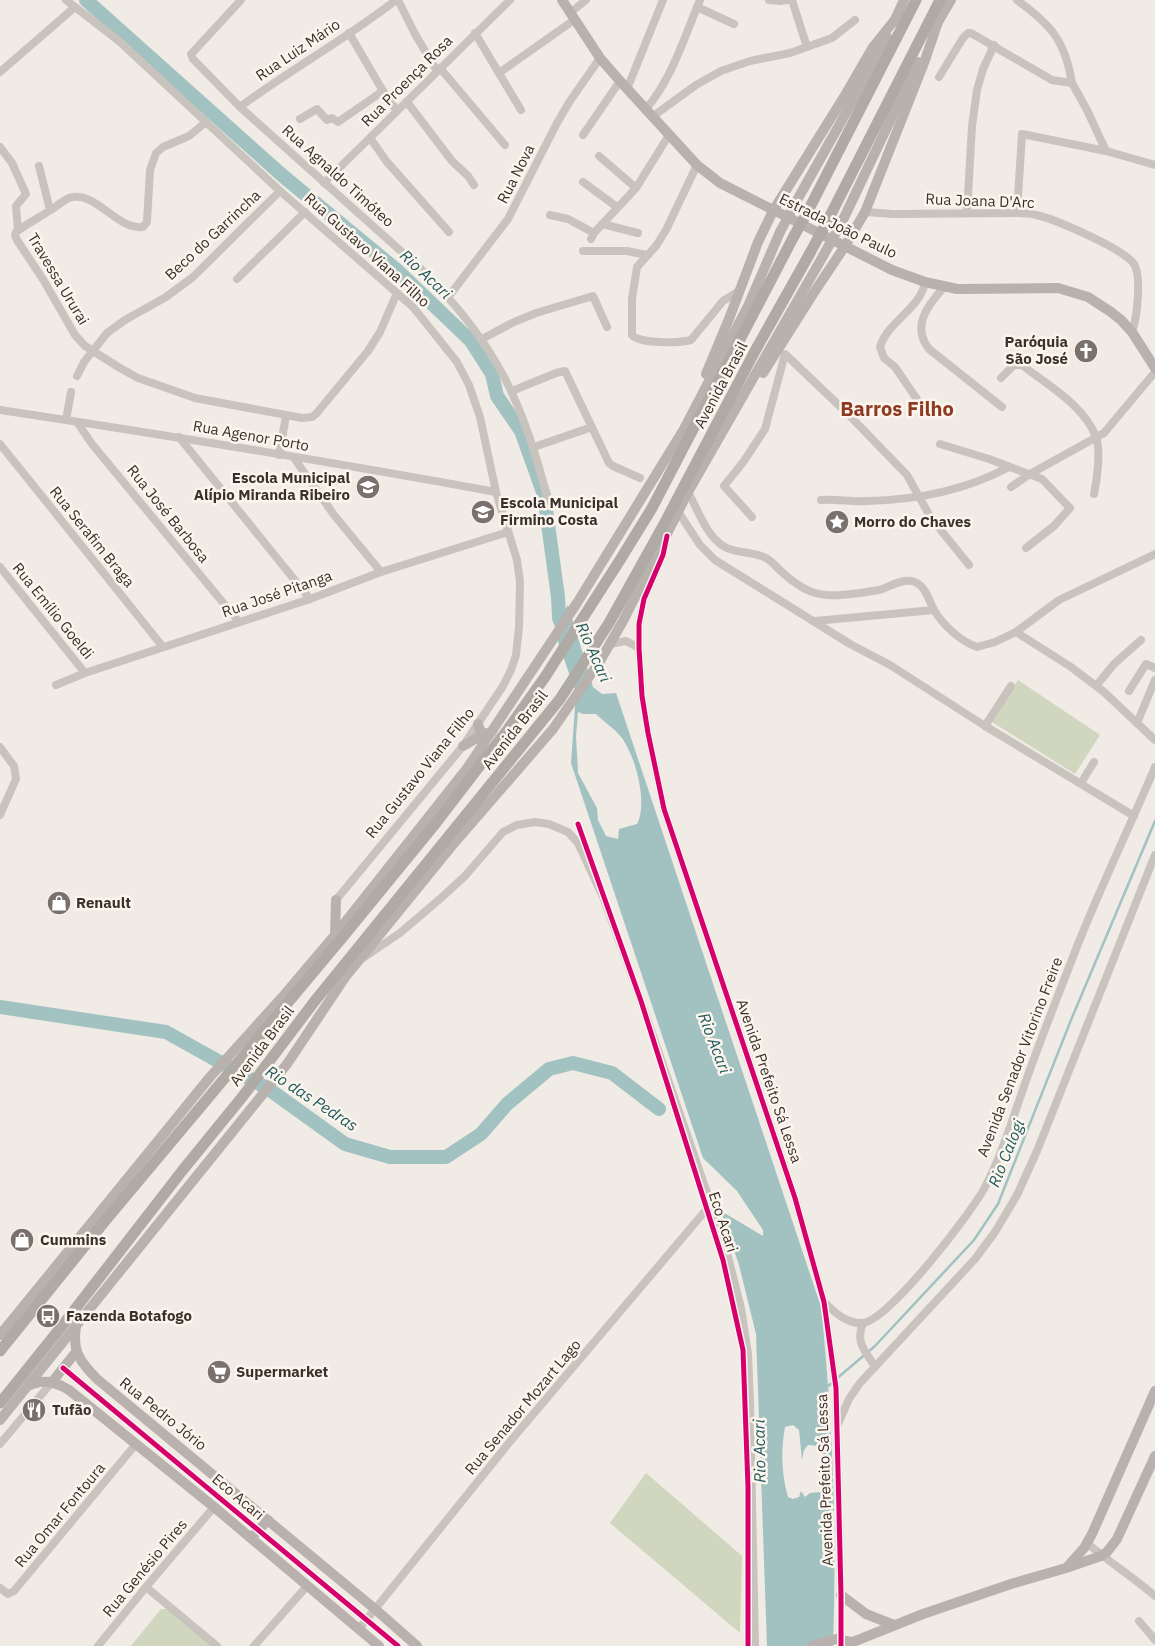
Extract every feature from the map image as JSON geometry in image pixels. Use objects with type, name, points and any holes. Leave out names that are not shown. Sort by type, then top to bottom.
[{"type":"highway","name":"Avenida Brasil","points":[[0,1351],[214,1082],[244,1046],[292,999],[436,823],[492,751],[545,677],[652,508],[916,0]]},
{"type":"highway","name":"Avenida Brasil","points":[[0,1403],[266,1066],[314,1002],[560,699],[609,623],[658,534],[755,351],[830,216],[940,0]]},
{"type":"main road","name":"Estrada João Paulo","points":[[562,0],[600,58],[623,85],[697,165],[720,183],[892,270],[925,282],[944,287],[977,290],[1039,287],[1074,291],[1099,303],[1111,312],[1132,332],[1155,368]]},
{"type":"main road","name":"Avenida Brasil","points":[[244,1046],[441,804],[488,733],[541,659],[577,602],[662,466],[692,414],[752,297],[780,232],[867,74],[904,0]]},
{"type":"main road","name":"Avenida Brasil","points":[[0,1420],[279,1074],[296,1052],[328,1001],[357,962],[450,848],[553,729],[600,661],[679,513],[688,492],[824,256],[922,53],[952,0]]},
{"type":"main road","points":[[692,414],[701,386],[758,242],[773,211],[874,46],[896,17]]},
{"type":"main road","points":[[743,397],[768,366],[813,294],[846,246],[865,212],[924,63],[938,22]]},
{"type":"main road","points":[[478,724],[480,730],[488,733]]},
{"type":"main road","points":[[464,746],[488,733]]},
{"type":"main road","points":[[335,935],[336,900]]},
{"type":"main road","name":"Avenida Brasil","points":[[0,1335],[214,1082]]},
{"type":"main road","points":[[52,1382],[76,1352],[76,1326]]},
{"type":"main road","name":"Rua Pedro Jório","points":[[76,1352],[83,1364],[96,1379],[375,1609],[417,1646]]},
{"type":"main road","points":[[27,1386],[42,1381],[52,1382],[70,1390],[214,1507],[379,1646]]},
{"type":"main road","points":[[1066,1568],[1087,1544],[1155,1391]]},
{"type":"main road","points":[[812,1646],[842,1643],[1011,1584],[1101,1556],[1114,1545],[1155,1456]]},
{"type":"main road","points":[[250,1538],[268,1520]]},
{"type":"main road","points":[[841,1594],[866,1614],[894,1625]]},
{"type":"street","name":"Rua Gustavo Viana Filho","points":[[66,0],[119,41],[280,191],[413,306],[457,362],[469,385],[480,417],[496,492],[517,560],[520,582],[516,655],[503,686],[464,746],[336,900]]},
{"type":"street","name":"Rua Agnaldo Timóteo","points":[[241,0],[193,52],[193,59],[240,107],[449,296],[482,338],[501,368],[534,447],[549,505]]},
{"type":"street","points":[[397,0],[415,34],[438,69],[505,145]]},
{"type":"street","name":"Rua Luiz Mário","points":[[240,107],[269,85],[397,0]]},
{"type":"street","name":"Rua Proença Rosa","points":[[324,183],[510,0]]},
{"type":"street","points":[[499,72],[572,16],[586,0]]},
{"type":"street","points":[[584,135],[623,85],[663,0]]},
{"type":"street","points":[[769,0],[780,2],[788,0]]},
{"type":"street","points":[[792,0],[808,47]]},
{"type":"street","points":[[1017,0],[1045,22],[1056,37],[1068,62],[1072,83],[1106,151]]},
{"type":"street","points":[[648,113],[664,84],[698,4],[734,24]]},
{"type":"street","points":[[0,72],[75,7]]},
{"type":"street","points":[[648,113],[732,66],[808,47],[832,38],[855,20]]},
{"type":"street","points":[[349,32],[396,111]]},
{"type":"street","points":[[475,33],[521,110]]},
{"type":"street","points":[[939,77],[963,38],[968,33],[972,33],[1052,80],[1072,83]]},
{"type":"street","points":[[967,213],[971,143],[977,90],[983,69],[994,45]]},
{"type":"street","name":"Rua Nova","points":[[449,296],[508,220],[557,124],[600,58]]},
{"type":"street","points":[[300,119],[317,109],[327,120],[332,118],[338,122],[383,91]]},
{"type":"street","points":[[407,102],[452,161],[468,176],[474,185]]},
{"type":"street","name":"Travessa Ururai","points":[[206,122],[189,136],[163,147],[156,153],[150,170],[147,222],[144,227],[124,223],[84,197],[69,198],[15,233],[64,318],[80,340],[92,350],[138,378],[195,398],[286,416],[307,418],[316,414],[368,351],[380,332],[397,293]]},
{"type":"street","points":[[1017,213],[1022,134],[1106,151],[1155,165]]},
{"type":"street","points":[[550,215],[568,219],[592,236],[636,188],[669,135]]},
{"type":"street","points":[[370,138],[386,162],[449,232]]},
{"type":"street","points":[[0,147],[12,163],[26,194],[16,206],[18,230]]},
{"type":"street","points":[[599,156],[636,188]]},
{"type":"street","points":[[697,165],[666,230],[656,246],[637,267],[631,321],[632,336],[635,339],[641,340],[671,342],[691,340],[723,301],[739,291]]},
{"type":"street","points":[[38,166],[50,210]]},
{"type":"street","points":[[583,182],[617,207]]},
{"type":"street","name":"Beco do Garrincha","points":[[77,376],[92,350],[114,328],[172,293],[193,277],[280,191]]},
{"type":"street","points":[[237,280],[305,212]]},
{"type":"street","name":"Rua Joana D'Arc","points":[[865,212],[893,214],[1017,213],[1035,215],[1058,222],[1129,258],[1137,269],[1136,312],[1132,332]]},
{"type":"street","points":[[602,224],[638,233]]},
{"type":"street","points":[[583,251],[627,251],[647,255]]},
{"type":"street","points":[[925,282],[923,292],[894,324],[880,348],[884,358],[895,367],[927,414]]},
{"type":"street","points":[[944,287],[923,317],[921,327],[924,342],[929,349],[1002,407]]},
{"type":"street","points":[[482,338],[536,313],[594,296],[607,327]]},
{"type":"street","points":[[915,302],[928,308]]},
{"type":"street","points":[[752,517],[724,486],[744,461],[765,429],[785,354],[908,475],[931,518],[969,565]]},
{"type":"street","points":[[1001,378],[1014,365],[1022,365],[1076,407],[1089,424],[1096,438],[1098,467],[1094,494]]},
{"type":"street","points":[[512,391],[562,371],[566,374],[611,465],[640,478]]},
{"type":"street","points":[[1011,487],[1030,474],[1104,433],[1155,372]]},
{"type":"street","points":[[66,420],[71,392]]},
{"type":"street","name":"Rua Agenor Porto","points":[[0,410],[179,437],[496,492]]},
{"type":"street","points":[[280,455],[286,416]]},
{"type":"street","name":"Rua José Barbosa","points":[[77,422],[92,444],[239,622]]},
{"type":"street","points":[[534,447],[592,428]]},
{"type":"street","points":[[179,437],[310,599]]},
{"type":"street","name":"Rua Serafim Braga","points":[[0,444],[163,647]]},
{"type":"street","points":[[940,444],[989,458],[1042,479],[1070,508],[1054,526],[1026,548]]},
{"type":"street","points":[[294,458],[334,515],[382,572]]},
{"type":"street","points":[[821,500],[866,502],[932,495],[984,479],[1009,467]]},
{"type":"street","points":[[688,492],[717,542],[726,549],[766,558],[794,583],[808,591],[821,595],[841,595],[881,589],[904,581],[912,581],[924,590],[934,610],[947,626],[962,639],[976,647],[990,644],[1016,632],[1059,600],[1155,554]]},
{"type":"street","points":[[679,513],[700,545],[715,560],[850,644],[890,665],[985,726],[1134,816]]},
{"type":"street","name":"Rua José Pitanga","points":[[56,685],[85,673],[310,599],[382,572],[508,532]]},
{"type":"street","name":"Avenida Prefeito Sá Lessa","points":[[667,536],[663,555],[641,609],[639,648],[642,696],[664,808],[795,1198],[824,1302],[836,1388],[842,1643]]},
{"type":"street","name":"Rua Emílio Goeldi","points":[[0,567],[85,673]]},
{"type":"street","points":[[815,621],[934,610]]},
{"type":"street","points":[[1016,632],[1071,667],[1096,686],[1155,740]]},
{"type":"street","points":[[1096,686],[1114,664],[1141,640]]},
{"type":"street","points":[[610,644],[626,641],[639,648]]},
{"type":"street","points":[[1129,692],[1146,664],[1155,668]]},
{"type":"street","points":[[1137,723],[1155,680]]},
{"type":"street","points":[[985,726],[1011,686]]},
{"type":"street","points":[[0,747],[8,756],[16,771],[16,779],[0,814]]},
{"type":"street","points":[[1081,783],[1094,762]]},
{"type":"street","name":"Avenida Senador Vitorino Freire","points":[[863,1323],[870,1321],[903,1293],[940,1250],[969,1212],[984,1188],[1001,1150],[1041,1036],[1082,934],[1155,767]]},
{"type":"street","points":[[357,962],[400,934],[442,898],[465,876],[503,832],[517,825],[535,822],[549,824],[568,832],[578,843],[603,897],[641,1001],[725,1245],[741,1308],[748,1354],[753,1492],[755,1646]]},
{"type":"street","points":[[837,1426],[854,1391],[974,1259],[995,1232],[1017,1195],[1037,1151],[1155,855]]},
{"type":"street","name":"Rua Senador Mozart Lago","points":[[359,1629],[508,1444],[706,1210],[712,1206]]},
{"type":"street","points":[[824,1302],[842,1318],[852,1322],[863,1323],[859,1337],[875,1367]]},
{"type":"street","points":[[0,1444],[52,1382]]},
{"type":"street","name":"Rua Omar Fontoura","points":[[0,1588],[8,1594],[14,1591],[136,1444]]},
{"type":"street","name":"Rua Genésio Pires","points":[[98,1646],[146,1586],[214,1507]]},
{"type":"street","points":[[1087,1544],[1101,1556],[1127,1572],[1155,1596]]},
{"type":"street","points":[[146,1586],[217,1646]]},
{"type":"street","points":[[254,1646],[307,1586]]},
{"type":"street","points":[[1139,1621],[1155,1640],[1150,1646]]},
{"type":"green space","points":[[1018,680],[1100,735],[1075,774],[992,722]]},
{"type":"green space","points":[[646,1473],[742,1556],[740,1633],[610,1523]]},
{"type":"green space","points":[[161,1609],[168,1609],[214,1646],[131,1646]]},
{"type":"water","points":[[568,605],[593,687],[602,694],[616,693],[821,1307],[833,1476],[833,1646],[767,1646],[756,1334],[739,1265],[721,1211],[763,1236],[763,1230],[737,1191],[703,1158],[571,763],[576,693],[557,639],[556,622]],"holes":[[[578,712],[596,714],[616,732],[622,738],[636,768],[641,793],[640,815],[637,824],[619,829],[618,839],[606,836],[598,820],[597,808],[578,773],[576,736]],[[793,1425],[799,1430],[802,1460],[804,1450],[808,1445],[819,1446],[824,1457],[825,1469],[821,1492],[810,1493],[805,1497],[801,1491],[799,1497],[793,1499],[788,1497],[782,1453],[785,1427]]]},
{"type":"waterway","name":"Rio Acari","points":[[86,0],[283,176],[399,272],[471,341],[492,374],[497,396],[521,431],[544,495],[558,597],[559,618],[566,635]]},
{"type":"waterway","name":"Rio Calogi","points":[[828,1386],[875,1346],[974,1240],[998,1204],[1071,1020],[1155,821]]},
{"type":"waterway","name":"Rio das Pedras","points":[[0,1007],[166,1032],[270,1090],[345,1144],[390,1157],[446,1157],[481,1134],[507,1104],[549,1069],[573,1063],[612,1073],[659,1109]]},
{"type":"cycle path","points":[[667,536],[663,555],[644,599],[639,624],[642,696],[664,809],[795,1198],[824,1302],[836,1388],[841,1646]]},
{"type":"cycle path","name":"Eco Acari","points":[[578,824],[641,1001],[723,1260],[743,1350],[748,1487],[748,1646]]},
{"type":"cycle path","name":"Eco Acari","points":[[63,1368],[398,1646]]},
{"type":"place","name":"Paróquia São José","points":[[1086,351]]},
{"type":"place","name":"Escola Municipal Alípio Miranda Ribeiro","points":[[368,487]]},
{"type":"place","name":"Escola Municipal Firmino Costa","points":[[483,512]]},
{"type":"place","name":"Morro do Chaves","points":[[837,522]]},
{"type":"place","name":"Renault","points":[[59,903]]},
{"type":"place","name":"Cummins","points":[[22,1240]]},
{"type":"place","name":"Fazenda Botafogo","points":[[48,1316]]},
{"type":"place","name":"Supermarket","points":[[219,1372]]},
{"type":"place","name":"Tufão","points":[[34,1410]]},
{"type":"district","name":"Barros Filho","points":[[897,409]]}]
